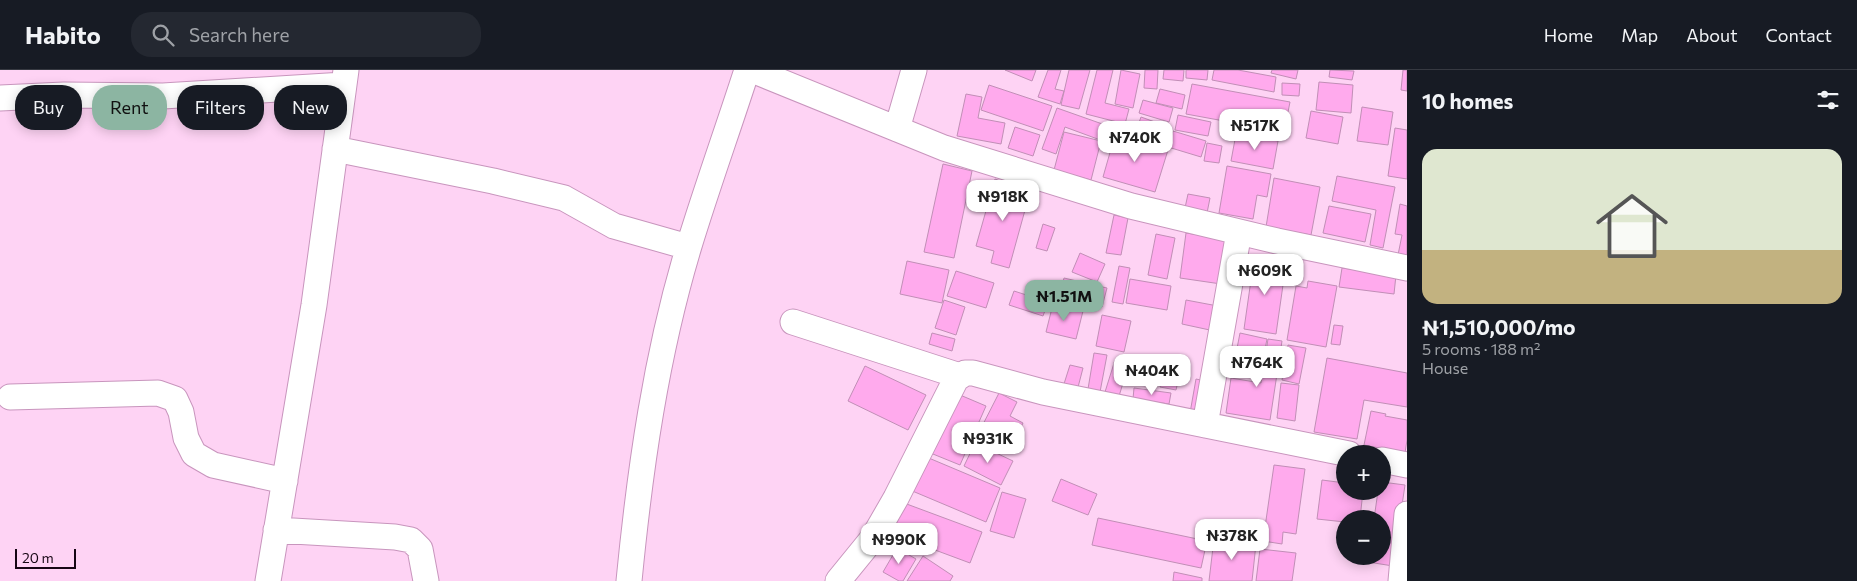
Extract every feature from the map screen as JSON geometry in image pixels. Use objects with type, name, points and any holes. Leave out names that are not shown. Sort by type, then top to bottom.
[{"type":"street","points":[[897,129],[914,70]]},
{"type":"street","points":[[629,581],[638,490],[648,420],[688,247],[757,71],[944,148],[1131,206],[1239,232],[1407,268]]},
{"type":"street","points":[[0,98],[64,95],[163,96],[345,78],[314,305],[268,581]]},
{"type":"street","points":[[335,149],[493,181],[564,198],[614,226],[688,247]]},
{"type":"street","points":[[1205,425],[1239,232]]},
{"type":"street","points":[[793,322],[960,376]]},
{"type":"street","points":[[838,581],[872,538],[892,506],[956,380],[965,374],[973,373],[1043,392],[1336,451]]},
{"type":"street","points":[[10,397],[158,393],[176,399],[181,412],[186,438],[194,454],[212,465],[285,481]]},
{"type":"street","points":[[1391,462],[1407,465]]},
{"type":"street","points":[[1401,581],[1407,514]]},
{"type":"street","points":[[276,530],[395,537],[411,540],[420,549],[426,581]]},
{"type":"building","points":[[1005,70],[1036,70],[1032,81]]},
{"type":"building","points":[[1048,70],[1061,70],[1055,89],[1064,91],[1060,104],[1038,97]]},
{"type":"building","points":[[1069,70],[1090,70],[1079,109],[1061,105]]},
{"type":"building","points":[[1097,70],[1113,70],[1105,103],[1129,109],[1125,124],[1086,114]]},
{"type":"building","points":[[1121,70],[1140,74],[1133,108],[1115,104]]},
{"type":"building","points":[[1145,70],[1158,70],[1157,89],[1144,88]]},
{"type":"building","points":[[1164,70],[1184,70],[1183,81],[1163,79]]},
{"type":"building","points":[[1186,70],[1208,70],[1207,80],[1186,78]]},
{"type":"building","points":[[1214,70],[1238,70],[1276,77],[1274,92],[1212,80]]},
{"type":"building","points":[[1272,70],[1298,70],[1296,79],[1271,73]]},
{"type":"building","points":[[1330,70],[1354,71],[1352,80],[1329,77]]},
{"type":"building","points":[[1403,70],[1407,70],[1407,91],[1401,90]]},
{"type":"building","points":[[1319,82],[1353,85],[1351,113],[1316,110]]},
{"type":"building","points":[[1282,83],[1300,84],[1299,96],[1282,95]]},
{"type":"building","points":[[1192,84],[1290,102],[1284,132],[1186,114]]},
{"type":"building","points":[[989,85],[1052,106],[1043,131],[981,110]]},
{"type":"building","points":[[1160,89],[1185,95],[1182,109],[1156,103]]},
{"type":"building","points":[[966,94],[982,97],[978,118],[1005,123],[1001,144],[957,136]]},
{"type":"building","points":[[1143,100],[1173,108],[1169,122],[1139,113]]},
{"type":"building","points":[[1362,107],[1393,112],[1388,145],[1357,141]]},
{"type":"building","points":[[1057,108],[1108,126],[1103,141],[1065,127],[1056,154],[1042,149]]},
{"type":"building","points":[[1311,111],[1343,117],[1338,144],[1306,138]]},
{"type":"building","points":[[1178,115],[1211,122],[1208,136],[1175,130]]},
{"type":"building","points":[[1141,117],[1169,127],[1162,145],[1135,134]]},
{"type":"building","points":[[1015,127],[1040,135],[1033,156],[1008,148]]},
{"type":"building","points":[[1395,128],[1407,130],[1407,179],[1388,176]]},
{"type":"building","points":[[1173,131],[1206,141],[1201,157],[1168,147]]},
{"type":"building","points":[[1064,132],[1101,141],[1091,180],[1054,170]]},
{"type":"building","points":[[1236,134],[1278,141],[1273,169],[1231,161]]},
{"type":"building","points":[[1115,135],[1168,150],[1155,192],[1103,177]]},
{"type":"building","points":[[1207,143],[1222,146],[1219,163],[1204,161]]},
{"type":"building","points":[[943,164],[972,171],[954,258],[924,252]]},
{"type":"building","points":[[1227,166],[1271,174],[1267,197],[1257,195],[1253,219],[1219,213]]},
{"type":"building","points":[[1337,176],[1395,187],[1383,248],[1370,245],[1376,210],[1332,201]]},
{"type":"building","points":[[1274,178],[1320,187],[1311,235],[1266,227]]},
{"type":"building","points":[[995,179],[1030,192],[1009,268],[991,263],[994,251],[976,246]]},
{"type":"building","points":[[1188,194],[1210,198],[1207,213],[1185,208]]},
{"type":"building","points":[[1400,204],[1407,206],[1407,257],[1398,255],[1402,235],[1395,234]]},
{"type":"building","points":[[1329,206],[1371,214],[1365,242],[1323,233]]},
{"type":"building","points":[[1114,215],[1128,218],[1121,255],[1106,253]]},
{"type":"building","points":[[1043,224],[1055,228],[1047,251],[1036,248]]},
{"type":"building","points":[[1186,233],[1234,240],[1228,285],[1180,278]]},
{"type":"building","points":[[1156,234],[1175,238],[1167,279],[1148,275]]},
{"type":"building","points":[[1080,253],[1105,264],[1097,282],[1072,272]]},
{"type":"building","points":[[1254,259],[1286,264],[1276,334],[1244,329]]},
{"type":"building","points":[[907,261],[949,270],[942,303],[900,294]]},
{"type":"building","points":[[1119,266],[1130,268],[1123,304],[1112,302]]},
{"type":"building","points":[[1342,268],[1396,275],[1394,294],[1339,287]]},
{"type":"building","points":[[956,271],[994,283],[986,308],[947,296]]},
{"type":"building","points":[[1064,278],[1107,288],[1102,307],[1059,298]]},
{"type":"building","points":[[1130,279],[1171,286],[1167,310],[1126,303]]},
{"type":"building","points":[[1308,281],[1337,286],[1326,347],[1287,340],[1296,286],[1307,288]]},
{"type":"building","points":[[1014,291],[1048,302],[1043,316],[1009,305]]},
{"type":"building","points":[[944,300],[965,307],[956,335],[935,328]]},
{"type":"building","points":[[1186,300],[1223,307],[1219,332],[1182,324]]},
{"type":"building","points":[[1053,304],[1083,311],[1076,339],[1046,332]]},
{"type":"building","points":[[1102,315],[1131,321],[1124,352],[1096,346]]},
{"type":"building","points":[[1334,325],[1343,326],[1340,345],[1331,344]]},
{"type":"building","points":[[932,333],[955,339],[952,351],[929,344]]},
{"type":"building","points":[[1240,333],[1267,339],[1260,375],[1233,369]]},
{"type":"building","points":[[1268,339],[1282,341],[1270,420],[1226,413],[1231,378],[1261,383]]},
{"type":"building","points":[[1288,345],[1306,348],[1299,384],[1282,380]]},
{"type":"building","points":[[1094,353],[1107,355],[1100,392],[1088,389]]},
{"type":"building","points":[[1327,358],[1407,373],[1407,407],[1364,400],[1357,439],[1314,432]]},
{"type":"building","points":[[1115,360],[1129,364],[1119,396],[1105,392]]},
{"type":"building","points":[[1070,365],[1083,368],[1077,391],[1063,387]]},
{"type":"building","points":[[865,366],[926,395],[908,430],[848,401]]},
{"type":"building","points":[[1164,370],[1180,373],[1176,390],[1160,387]]},
{"type":"building","points":[[1196,379],[1210,382],[1203,416],[1190,413]]},
{"type":"building","points":[[1281,383],[1299,385],[1295,421],[1277,418]]},
{"type":"building","points":[[1134,388],[1171,393],[1169,404],[1133,399]]},
{"type":"building","points":[[953,392],[986,406],[960,465],[928,452]]},
{"type":"building","points":[[999,393],[1017,402],[1010,416],[1023,423],[1008,453],[977,436]]},
{"type":"building","points":[[1371,411],[1407,420],[1405,453],[1391,450],[1391,445],[1364,445]]},
{"type":"building","points":[[975,443],[1013,461],[1001,485],[964,466]]},
{"type":"building","points":[[924,456],[1000,488],[986,522],[910,490]]},
{"type":"building","points":[[1274,465],[1305,469],[1296,534],[1283,532],[1282,544],[1263,541]]},
{"type":"building","points":[[1061,479],[1097,494],[1088,515],[1052,501]]},
{"type":"building","points":[[1322,480],[1336,482],[1336,500],[1362,500],[1361,510],[1336,510],[1336,521],[1317,519]]},
{"type":"building","points":[[1391,483],[1405,485],[1393,566],[1387,565],[1391,565],[1391,510],[1375,510],[1377,500],[1391,500]]},
{"type":"building","points":[[1002,492],[1026,499],[1014,538],[990,531]]},
{"type":"building","points":[[904,503],[982,532],[970,563],[892,534]]},
{"type":"building","points":[[1098,518],[1207,541],[1201,568],[1092,545]]},
{"type":"building","points":[[1214,539],[1256,544],[1252,581],[1209,581]]},
{"type":"building","points":[[897,548],[916,559],[903,581],[899,581],[883,572]]},
{"type":"building","points":[[1260,549],[1296,553],[1292,581],[1256,581]]},
{"type":"building","points":[[923,556],[953,576],[950,581],[907,581]]},
{"type":"building","points":[[1174,572],[1202,578],[1202,581],[1173,581]]}]
